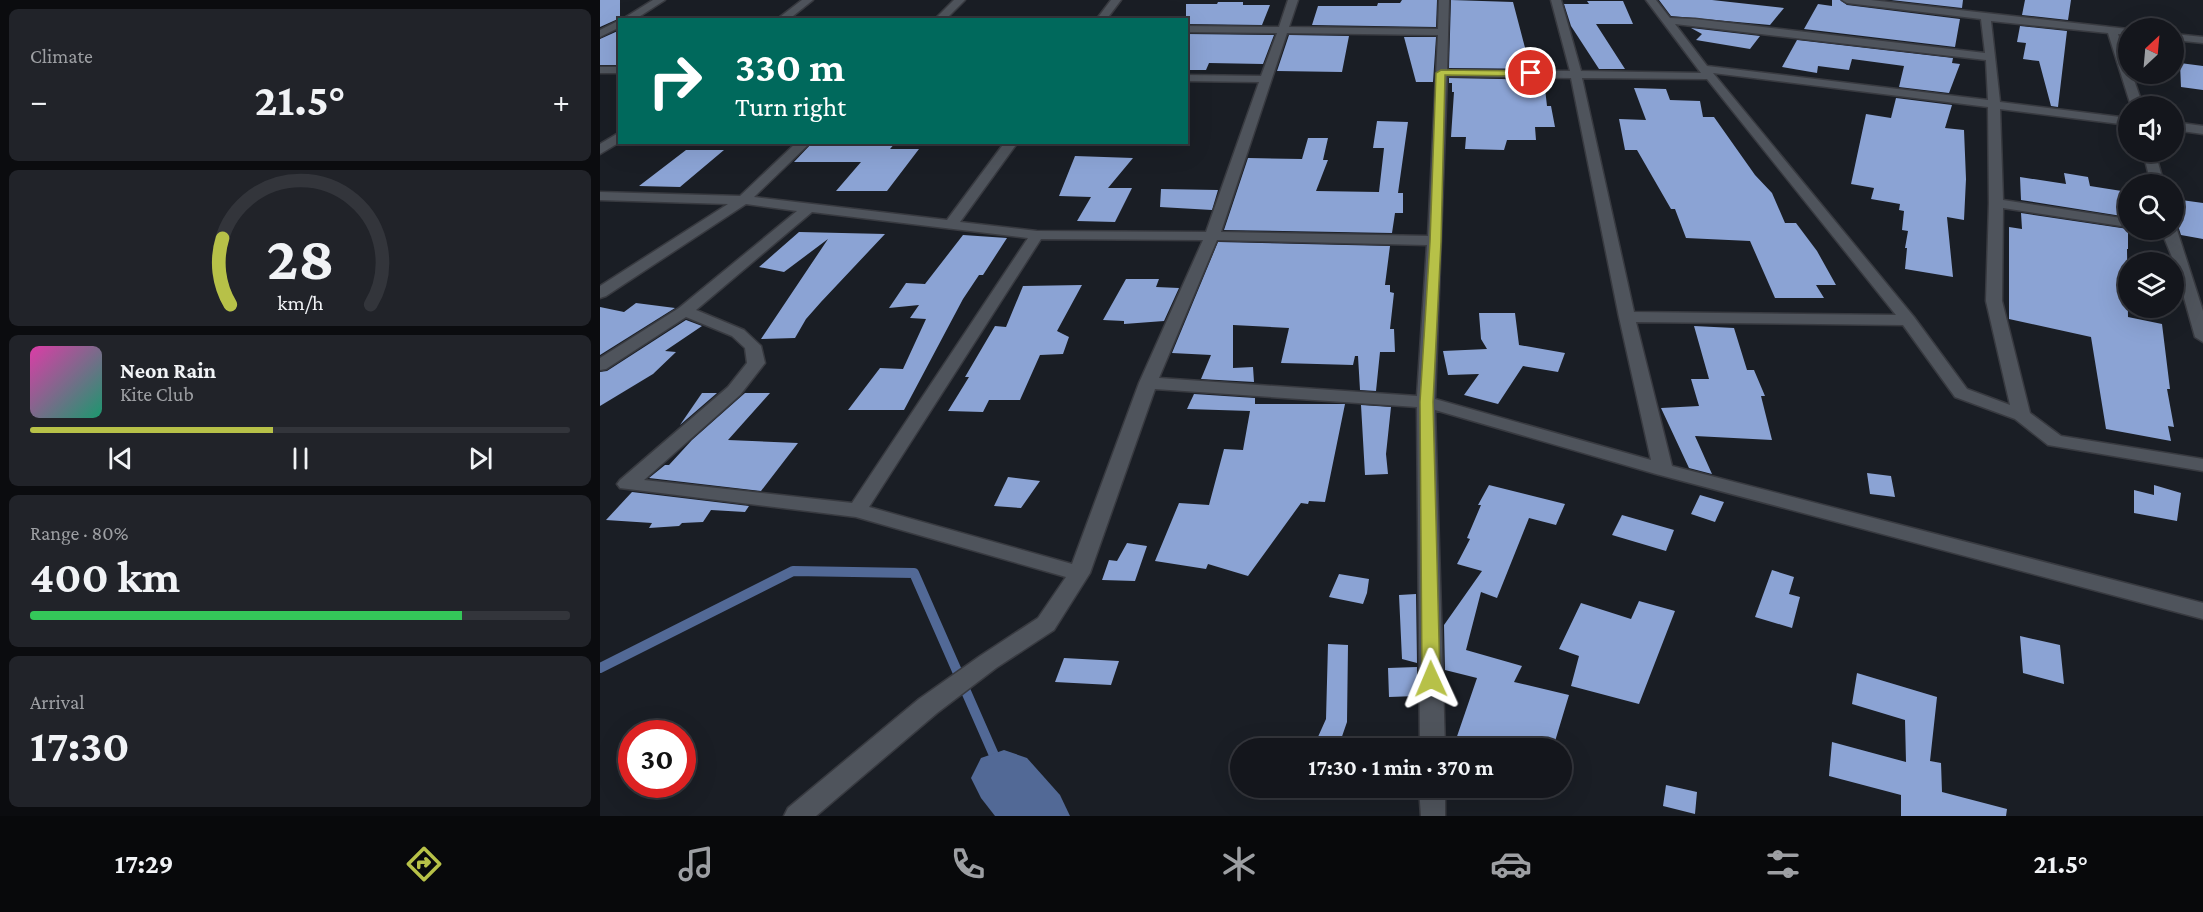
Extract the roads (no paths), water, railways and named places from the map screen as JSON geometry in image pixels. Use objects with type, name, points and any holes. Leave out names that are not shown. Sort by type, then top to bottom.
[{"type":"street","points":[[629,18],[660,0]]},
{"type":"street","points":[[783,18],[808,0]]},
{"type":"street","points":[[941,18],[960,0]]},
{"type":"street","points":[[1102,18],[1116,0]]},
{"type":"street","points":[[797,816],[928,706],[988,662],[1046,624],[1079,573],[1148,384],[1212,236],[1264,78],[1293,0]]},
{"type":"street","points":[[1432,738],[1426,402],[1435,242],[1443,0]]},
{"type":"street","points":[[1556,0],[1576,74],[1627,317],[1663,470]]},
{"type":"street","points":[[1651,0],[1665,21],[1908,320],[1961,393],[2021,415],[2055,441],[2203,465]]},
{"type":"street","points":[[1847,0],[1889,2],[1986,17],[2118,31]]},
{"type":"street","points":[[1986,17],[1994,104],[1996,203],[1994,302],[2021,415]]},
{"type":"street","points":[[600,21],[618,22]]},
{"type":"street","points":[[1665,21],[1695,22],[1991,57]]},
{"type":"street","points":[[600,34],[618,23]]},
{"type":"street","points":[[1188,29],[1443,32]]},
{"type":"street","points":[[2112,30],[2134,96]]},
{"type":"street","points":[[2184,37],[2203,40]]},
{"type":"street","points":[[600,70],[618,70]]},
{"type":"street","points":[[1441,73],[1707,73],[2118,120]]},
{"type":"street","points":[[1188,78],[1264,78]]},
{"type":"street","points":[[2184,127],[2203,130]]},
{"type":"street","points":[[600,150],[618,137]]},
{"type":"street","points":[[600,293],[743,200],[803,144]]},
{"type":"street","points":[[950,225],[1011,144]]},
{"type":"street","points":[[600,196],[743,200],[1037,235],[1212,236],[1435,242]]},
{"type":"street","points":[[1996,203],[2118,222]]},
{"type":"street","points":[[600,365],[685,311],[809,208]]},
{"type":"street","points":[[857,510],[1037,235]]},
{"type":"street","points":[[2172,240],[2203,337]]},
{"type":"street","points":[[685,311],[738,333],[753,346],[756,363],[734,391],[627,484],[857,510],[1079,573]]},
{"type":"street","points":[[1627,317],[1908,320]]},
{"type":"street","points":[[1148,384],[1426,402],[1663,470],[2203,611]]},
{"type":"waterway","points":[[600,668],[793,571],[914,573],[1004,778]]},
{"type":"waterway","points":[[1004,778],[1036,816]]}]
